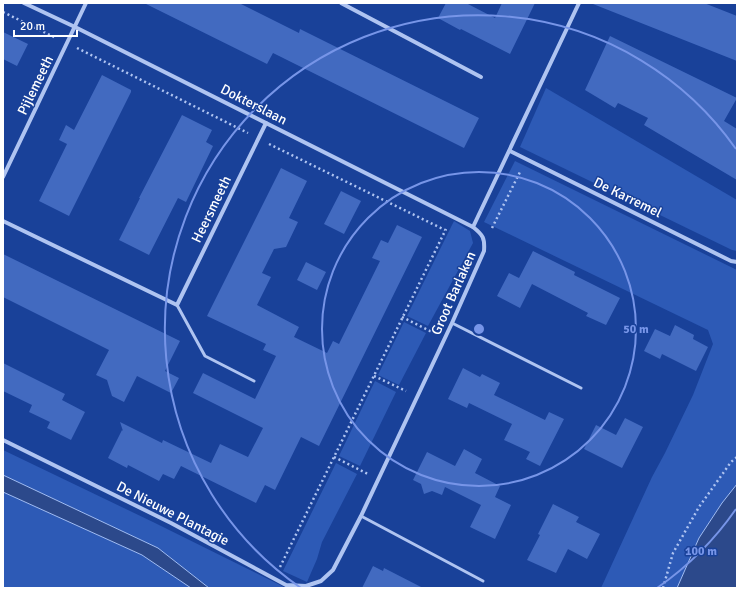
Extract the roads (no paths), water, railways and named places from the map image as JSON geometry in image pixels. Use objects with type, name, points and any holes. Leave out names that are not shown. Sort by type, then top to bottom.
[{"type":"street","name":"Dokterslaan","points":[[24,3],[75,27],[473,227]]},
{"type":"street","name":"Pijlemeeth","points":[[3,177],[86,3]]},
{"type":"street","points":[[342,3],[481,77]]},
{"type":"street","points":[[473,227],[579,3]]},
{"type":"street","name":"Heersmeeth","points":[[177,305],[266,123]]},
{"type":"street","name":"De Karremel","points":[[510,151],[737,262]]},
{"type":"street","points":[[3,221],[177,305]]},
{"type":"street","name":"Groot Barlaken","points":[[332,570],[361,516],[452,323],[484,251],[482,235],[473,227]]},
{"type":"street","name":"De Nieuwe Plantagie","points":[[3,440],[171,523],[286,585],[306,586],[321,580],[332,570]]},
{"type":"lane","points":[[177,305],[206,356],[254,381]]},
{"type":"lane","points":[[452,323],[581,388]]},
{"type":"lane","points":[[361,516],[483,580]]}]
